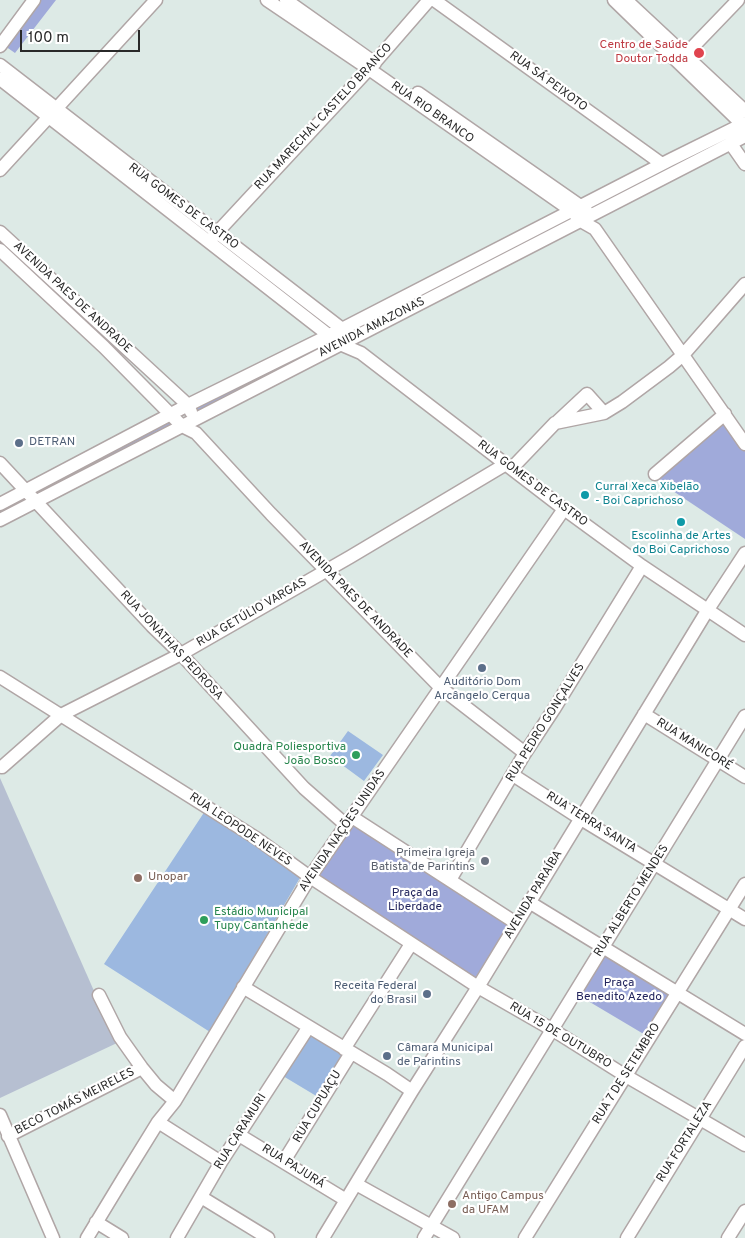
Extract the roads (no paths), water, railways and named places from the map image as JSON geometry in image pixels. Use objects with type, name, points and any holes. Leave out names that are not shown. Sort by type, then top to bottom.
[{"type":"street","points":[[0,46],[34,0]]},
{"type":"street","points":[[0,170],[156,0]]},
{"type":"street","name":"RUA RIO BRANCO","points":[[267,0],[372,66],[577,208],[587,218],[745,444]]},
{"type":"street","name":"RUA RIO BRANCO","points":[[286,0],[372,66]]},
{"type":"street","name":"RUA MARECHAL CASTELO BRANCO","points":[[213,237],[372,66],[429,0]]},
{"type":"street","name":"RUA SÁ PEIXOTO","points":[[434,0],[666,162]]},
{"type":"street","name":"RUA SÁ PEIXOTO","points":[[449,0],[666,162]]},
{"type":"street","points":[[614,0],[744,128]]},
{"type":"street","points":[[626,0],[745,111]]},
{"type":"street","points":[[686,54],[738,0]]},
{"type":"street","name":"RUA GOMES DE CASTRO","points":[[0,64],[52,112],[213,237],[342,329],[352,338],[361,353]]},
{"type":"street","name":"RUA GOMES DE CASTRO","points":[[0,79],[52,112]]},
{"type":"street","name":"AVENIDA AMAZONAS","points":[[0,504],[188,405],[342,329],[666,162],[744,128]]},
{"type":"street","name":"AVENIDA AMAZONAS","points":[[0,520],[195,418],[731,144],[744,128]]},
{"type":"street","points":[[731,144],[745,164]]},
{"type":"street","name":"AVENIDA PAES DE ANDRADE","points":[[0,232],[188,405],[195,418],[196,433]]},
{"type":"street","name":"RUA GOMES DE CASTRO","points":[[213,237],[340,344],[361,353],[564,509],[642,566],[745,635]]},
{"type":"street","name":"AVENIDA PAES DE ANDRADE","points":[[0,250],[104,347],[182,426],[196,433],[271,514],[441,688],[525,753]]},
{"type":"street","points":[[555,424],[604,413],[631,396],[683,355],[745,284]]},
{"type":"street","points":[[65,312],[75,301]]},
{"type":"street","points":[[104,347],[114,337]]},
{"type":"street","name":"RUA GETÚLIO VARGAS","points":[[2,767],[61,715],[181,654],[509,466],[585,394],[590,395],[604,413]]},
{"type":"street","points":[[655,474],[725,414]]},
{"type":"street","name":"RUA JONATHAS PEDROSA","points":[[0,463],[152,626],[181,654],[304,788],[349,821],[450,880],[516,923]]},
{"type":"street","name":"AVENIDA NAÇÕES UNIDAS","points":[[87,1238],[310,877],[564,509]]},
{"type":"street","name":"AVENIDA PARAÍBA","points":[[323,1238],[707,611],[745,553]]},
{"type":"street","name":"RUA PEDRO GONÇALVES","points":[[450,880],[525,753],[642,566]]},
{"type":"street","name":"RUA LEOPODE NEVES","points":[[2,680],[256,838],[310,877],[478,987]]},
{"type":"street","name":"RUA MANICORÉ","points":[[644,714],[745,777]]},
{"type":"street","name":"RUA ALBERTO MENDES","points":[[424,1238],[745,716]]},
{"type":"street","name":"RUA TERRA SANTA","points":[[513,775],[581,819],[745,919]]},
{"type":"street","name":"RUA 7 DE SETEMBRO","points":[[525,1238],[745,884]]},
{"type":"street","points":[[528,902],[745,1034]]},
{"type":"street","points":[[347,1051],[411,944]]},
{"type":"street","points":[[243,987],[412,1091]]},
{"type":"street","name":"RUA 15 DE OUTUBRO","points":[[478,987],[745,1145]]},
{"type":"street","name":"BECO TOMÁS MEIRELES","points":[[99,995],[120,1037],[142,1068],[156,1085],[174,1100]]},
{"type":"street","name":"RUA CARAMURI","points":[[177,1238],[221,1162],[308,1028]]},
{"type":"street","name":"RUA FORTALEZA","points":[[626,1238],[745,1046]]},
{"type":"street","name":"RUA CUPUAÇU","points":[[284,1161],[347,1051]]},
{"type":"street","name":"BECO TOMÁS MEIRELES","points":[[8,1136],[142,1068]]},
{"type":"street","points":[[0,1115],[53,1238]]},
{"type":"street","points":[[158,1122],[221,1162]]},
{"type":"street","name":"RUA PAJURÁ","points":[[239,1135],[346,1200]]},
{"type":"street","points":[[356,1184],[453,1238]]},
{"type":"street","points":[[201,1197],[268,1238]]},
{"type":"street","points":[[728,1238],[745,1211]]},
{"type":"street","points":[[96,1222],[122,1238]]},
{"type":"place","name":"Centro de Saúde Doutor Todda","points":[[699,53]]},
{"type":"place","name":"DETRAN","points":[[19,443]]},
{"type":"place","name":"Curral Xeca Xibelão - Boi Caprichoso","points":[[585,495]]},
{"type":"place","name":"Escolinha de Artes do Boi Caprichoso","points":[[681,522]]},
{"type":"place","name":"Auditório Dom Arcângelo Cerqua","points":[[482,668]]},
{"type":"place","name":"Quadra Poliesportiva João Bosco","points":[[356,755]]},
{"type":"place","name":"Primeira Igreja Batista de Parintins","points":[[485,861]]},
{"type":"place","name":"Unopar","points":[[138,878]]},
{"type":"place","name":"Estádio Municipal Tupy Cantanhede","points":[[204,920]]},
{"type":"place","name":"Receita Federal do Brasil","points":[[427,994]]},
{"type":"place","name":"Câmara Municipal de Parintins","points":[[387,1056]]},
{"type":"place","name":"Antigo Campus da UFAM","points":[[452,1204]]},
{"type":"park label","name":"Praça da Liberdade","points":[[415,901]]},
{"type":"park label","name":"Praça Benedito Azedo","points":[[619,991]]}]
